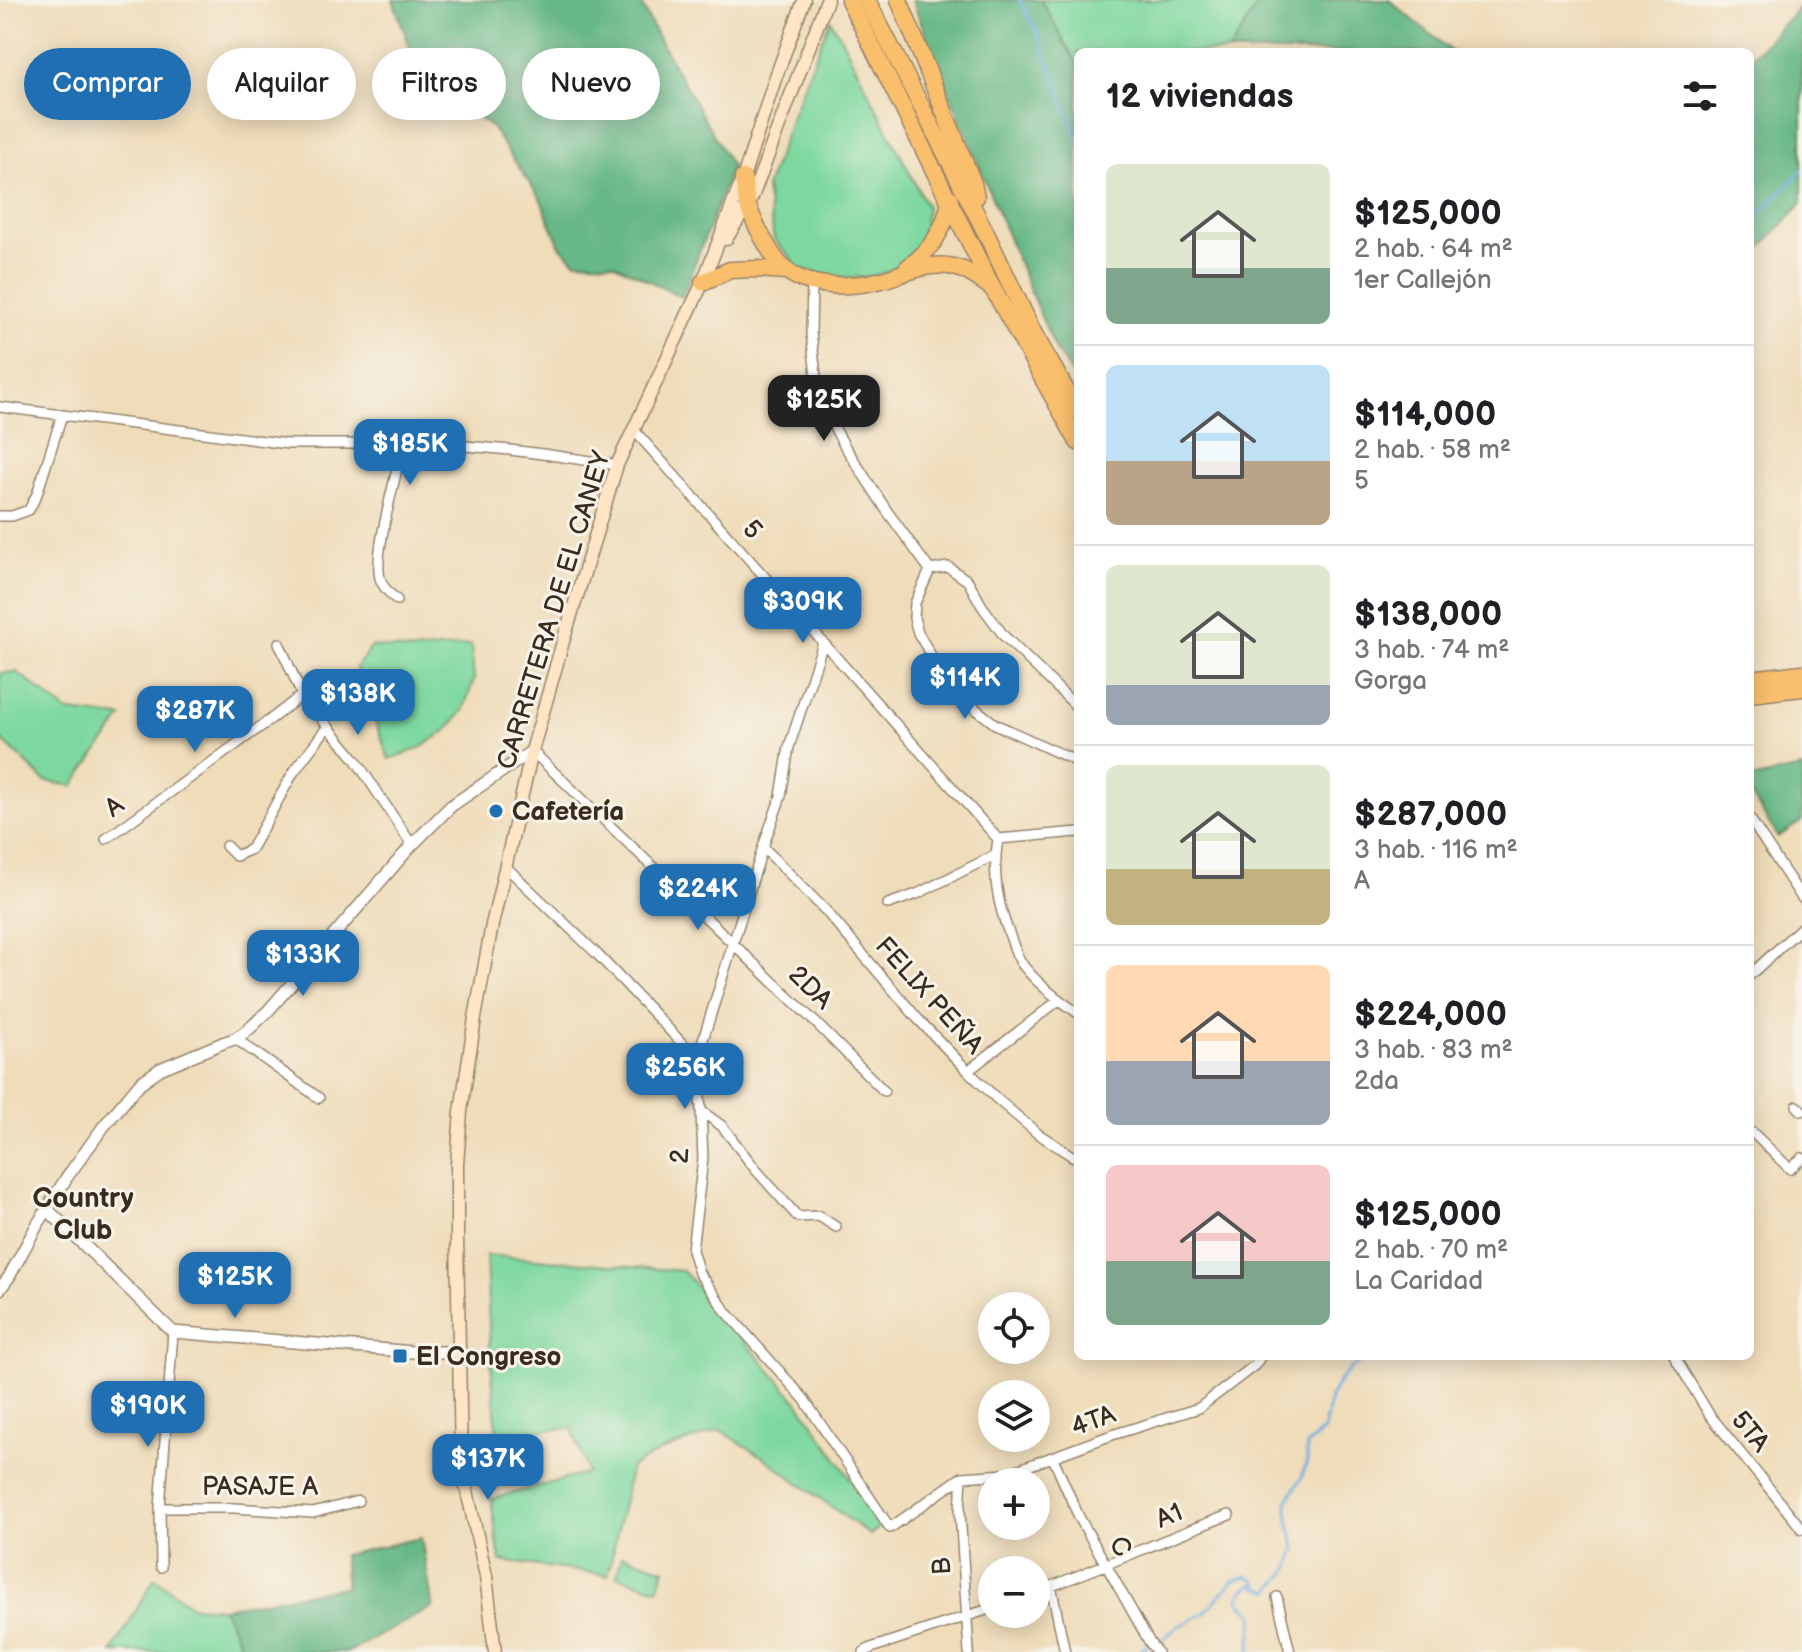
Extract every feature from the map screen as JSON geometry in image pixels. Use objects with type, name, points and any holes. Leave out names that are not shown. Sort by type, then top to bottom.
[{"type":"highway","points":[[899,0],[973,183],[984,229]]},
{"type":"highway","points":[[856,2],[946,154],[1034,334],[1074,404]]},
{"type":"highway","points":[[856,2],[993,289],[1074,435]]},
{"type":"highway","points":[[903,272],[921,259],[943,226],[950,203],[946,154]]},
{"type":"highway","points":[[743,178],[758,227],[768,247],[787,271],[812,283],[854,284],[932,266],[954,267],[993,289]]},
{"type":"highway","points":[[939,181],[944,205],[943,226]]},
{"type":"highway","points":[[703,282],[730,270],[787,271]]},
{"type":"highway","points":[[1754,679],[1802,673]]},
{"type":"highway","points":[[1754,694],[1802,688]]},
{"type":"main road","name":"CARRETERA DE EL CANEY","points":[[495,1652],[483,1561],[461,1464],[458,1398],[457,1177],[461,1111],[476,1009],[532,751],[617,465],[711,263],[804,0]]},
{"type":"main road","name":"CARRETERA DE EL CANEY","points":[[711,263],[750,201],[827,0]]},
{"type":"street","points":[[812,283],[811,333],[819,400],[870,485],[930,570]]},
{"type":"street","points":[[0,407],[288,444],[441,444],[533,452],[617,465]]},
{"type":"street","points":[[0,516],[12,516],[29,510],[62,415]]},
{"type":"street","name":"5","points":[[633,429],[998,839]]},
{"type":"street","points":[[397,600],[381,583],[378,570],[402,444]]},
{"type":"street","points":[[930,570],[948,567],[968,581],[1004,636],[1074,704]]},
{"type":"street","points":[[930,570],[915,603],[914,618],[918,633],[939,669],[977,710],[995,724],[1074,760]]},
{"type":"street","points":[[279,643],[302,695],[355,759],[412,845]]},
{"type":"street","name":"2","points":[[823,643],[789,747],[781,796],[697,1059],[703,1159],[692,1250],[699,1273],[725,1310],[804,1399],[890,1528],[962,1477]]},
{"type":"street","name":"A","points":[[106,839],[302,695]]},
{"type":"street","points":[[226,846],[236,856],[251,849],[293,773],[328,726]]},
{"type":"street","points":[[0,1289],[83,1155],[140,1083],[160,1069],[236,1039],[268,1011],[412,845],[451,806],[532,751]]},
{"type":"street","name":"2DA","points":[[532,751],[884,1091]]},
{"type":"street","points":[[1754,825],[1802,898]]},
{"type":"street","points":[[1074,832],[998,839],[995,855],[995,879],[1001,912],[1023,967],[1074,1010]]},
{"type":"street","name":"FELIX PEÑA","points":[[763,847],[826,911],[917,1018],[968,1071],[1037,1133],[1074,1157]]},
{"type":"street","points":[[888,904],[917,894],[995,855]]},
{"type":"street","points":[[506,867],[597,954],[697,1059]]},
{"type":"street","points":[[1754,971],[1802,927]]},
{"type":"street","points":[[968,1071],[1059,1000]]},
{"type":"street","points":[[236,1039],[319,1098]]},
{"type":"street","points":[[701,1111],[722,1126],[798,1217],[819,1216],[836,1227]]},
{"type":"street","points":[[1754,1134],[1790,1169],[1802,1158]]},
{"type":"street","points":[[47,1209],[173,1332],[413,1352],[460,1352]]},
{"type":"street","points":[[161,1567],[160,1508],[173,1332]]},
{"type":"street","name":"4TA","points":[[962,1477],[1006,1474],[1112,1435],[1199,1408],[1258,1360]]},
{"type":"street","name":"5TA","points":[[1676,1360],[1709,1414],[1802,1529]]},
{"type":"street","name":"C","points":[[1053,1458],[1079,1517],[1157,1652]]},
{"type":"street","name":"B","points":[[962,1477],[960,1511],[969,1652]]},
{"type":"street","name":"PASAJE A","points":[[160,1508],[234,1508],[313,1513],[358,1501]]},
{"type":"street","name":"A1","points":[[1051,1586],[1229,1515]]},
{"type":"street","points":[[1051,1586],[1065,1652]]},
{"type":"street","points":[[1277,1597],[1290,1652]]},
{"type":"street","points":[[864,1652],[978,1613]]},
{"type":"green space","points":[[393,0],[639,0],[732,167],[682,297],[613,263],[575,261],[560,246],[540,198],[491,127],[481,120],[506,120],[506,48],[410,48]]},
{"type":"green space","points":[[912,0],[1041,0],[1074,58],[1074,376],[1055,349]]},
{"type":"green space","points":[[1039,0],[1264,0],[1256,7],[1231,48],[1074,48],[1074,59]]},
{"type":"green space","points":[[1264,0],[1389,0],[1447,48],[1231,48],[1256,7]]},
{"type":"green space","points":[[1802,4],[1802,203],[1754,256],[1754,55]]},
{"type":"green space","points":[[830,20],[927,207],[922,240],[900,267],[871,277],[831,278],[799,268],[774,239],[766,188]]},
{"type":"green space","points":[[471,645],[474,679],[463,711],[446,731],[418,749],[389,759],[356,668],[372,646],[413,651]]},
{"type":"green space","points":[[17,672],[68,712],[122,717],[73,786],[45,781],[0,738],[0,673]]},
{"type":"green space","points":[[1802,768],[1802,821],[1778,837],[1754,799],[1754,778]]},
{"type":"green space","points":[[486,1255],[683,1271],[799,1403],[882,1525],[870,1535],[766,1459],[720,1430],[663,1450],[631,1467],[608,1575],[500,1561],[491,1499],[588,1473],[572,1428],[497,1434]]},
{"type":"green space","points":[[421,1538],[433,1607],[348,1652],[244,1652],[223,1608],[346,1587],[343,1555]]},
{"type":"green space","points":[[622,1555],[665,1569],[658,1589],[617,1576]]},
{"type":"green space","points":[[155,1578],[191,1606],[223,1608],[244,1652],[112,1652]]},
{"type":"waterway","points":[[1019,0],[1037,32],[1074,130]]},
{"type":"waterway","points":[[1754,219],[1802,170]]},
{"type":"waterway","points":[[1139,1652],[1204,1613],[1233,1581],[1248,1576],[1256,1581],[1257,1587],[1270,1591],[1290,1567],[1296,1550],[1287,1501],[1302,1477],[1307,1461],[1307,1445],[1324,1430],[1330,1398],[1339,1381],[1352,1367],[1365,1360]]},
{"type":"waterway","points":[[1250,1652],[1254,1615],[1239,1600],[1242,1592],[1252,1584],[1255,1586]]},
{"type":"place","name":"Cafetería","points":[[496,811]]},
{"type":"place","name":"El Congreso","points":[[400,1356]]},
{"type":"district","name":"Country Club","points":[[83,1213]]}]
